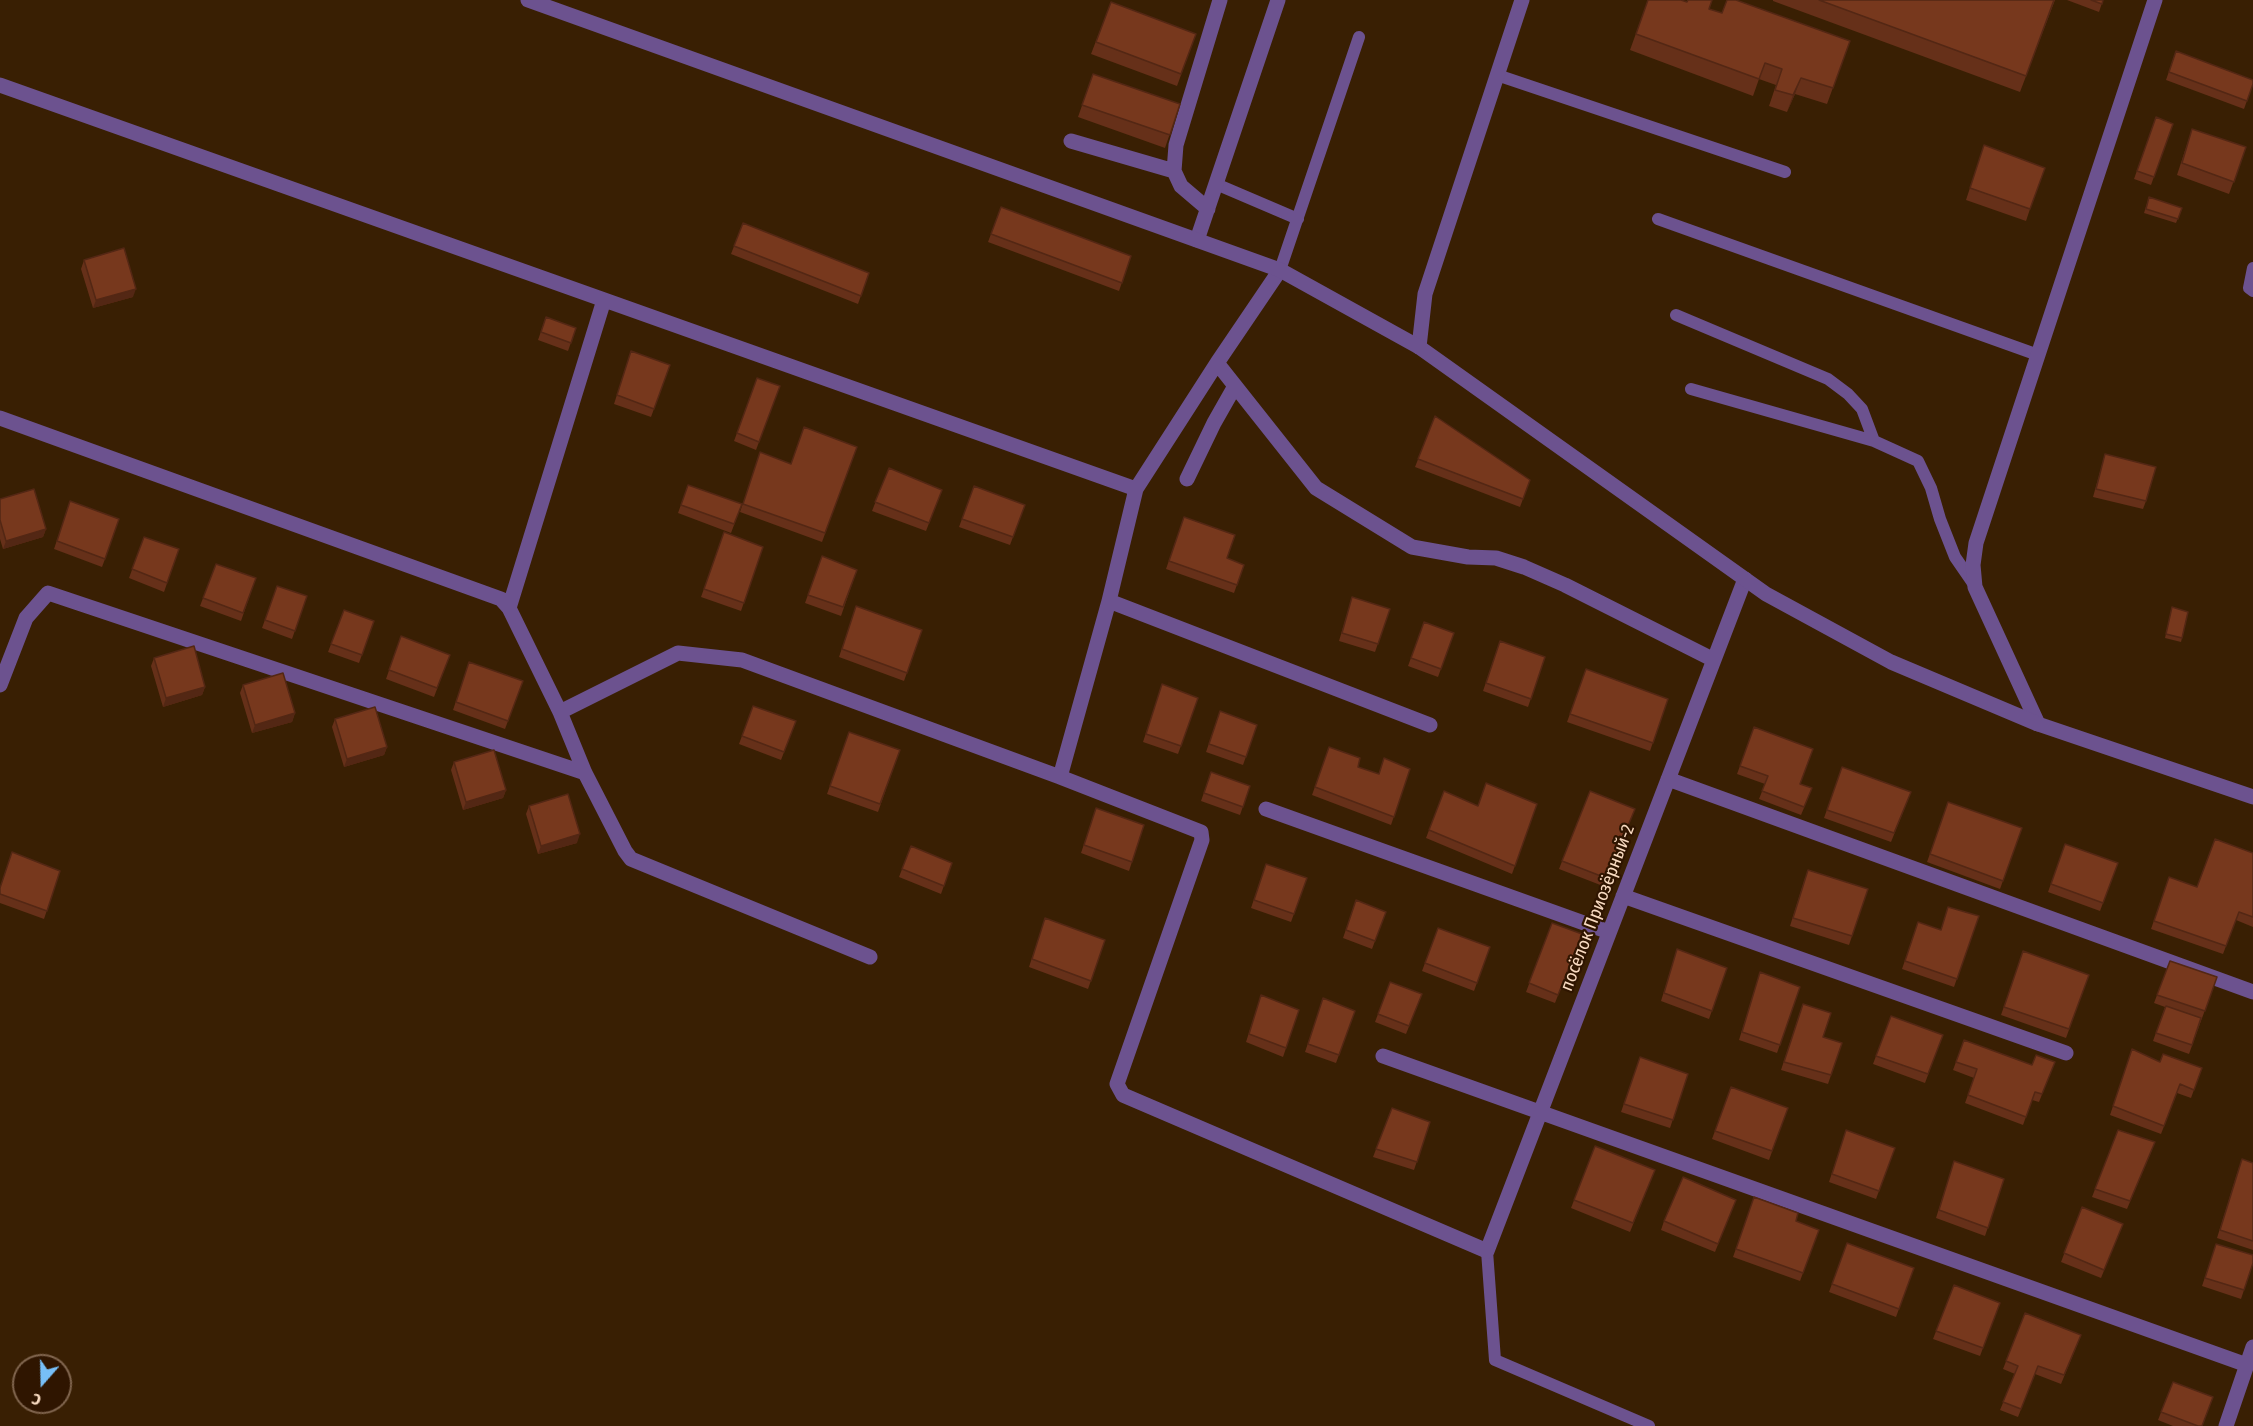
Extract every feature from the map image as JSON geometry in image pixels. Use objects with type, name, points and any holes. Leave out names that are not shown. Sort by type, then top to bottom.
[{"type":"street","points":[[528,0],[1280,270],[1419,347],[1766,594],[1892,662],[2038,724],[2253,797]]},
{"type":"street","points":[[1208,209],[1181,186],[1174,171],[1176,145],[1220,0]]},
{"type":"street","points":[[1197,240],[1278,0]]},
{"type":"street","points":[[1419,347],[1425,294],[1522,0]]},
{"type":"street","points":[[2038,724],[1976,587],[1973,565],[1976,543],[2155,0]]},
{"type":"street","points":[[0,85],[1136,489]]},
{"type":"street","points":[[1071,141],[1174,171]]},
{"type":"street","points":[[1060,777],[1109,602],[1136,489],[1216,363],[1280,270]]},
{"type":"street","points":[[509,608],[604,300]]},
{"type":"street","points":[[1216,363],[1316,488],[1412,547],[1496,558],[1524,567],[1565,585],[1714,660]]},
{"type":"street","points":[[1187,479],[1235,386]]},
{"type":"street","points":[[0,418],[501,599],[509,608],[560,712],[585,773],[631,859],[870,957]]},
{"type":"street","name":"посёлок Приозёрный-2","points":[[1487,1251],[1745,579]]},
{"type":"street","points":[[0,685],[26,618],[48,593],[585,773]]},
{"type":"street","points":[[1109,602],[1430,726]]},
{"type":"street","points":[[560,712],[678,653],[742,660],[1060,777],[1201,832],[1202,840],[1117,1084],[1123,1095],[1487,1251]]},
{"type":"street","points":[[1668,779],[2253,992]]},
{"type":"street","points":[[1266,809],[1610,932]]},
{"type":"street","points":[[1623,896],[2066,1053]]},
{"type":"street","points":[[1383,1056],[2247,1365]]},
{"type":"street","points":[[2226,1426],[2253,1347]]},
{"type":"lane","points":[[1280,270],[1359,37]]},
{"type":"lane","points":[[1497,75],[1785,172]]},
{"type":"lane","points":[[1216,184],[1298,219]]},
{"type":"lane","points":[[1658,219],[2038,355]]},
{"type":"lane","points":[[2253,268],[2249,288],[2253,291]]},
{"type":"lane","points":[[1676,315],[1828,379],[1848,394],[1862,409],[1874,441]]},
{"type":"lane","points":[[1691,389],[1874,441],[1918,461],[1931,488],[1955,557],[1976,587]]},
{"type":"lane","points":[[1487,1251],[1495,1360],[1649,1426]]},
{"type":"building","points":[[1648,0],[1687,2],[1688,0],[1712,0],[1709,9],[1722,13],[1727,0],[1736,0],[1850,41],[1833,88],[1801,78],[1793,95],[1775,90],[1782,69],[1765,63],[1759,79],[1636,34]]},
{"type":"building","points":[[1819,0],[2054,0],[2026,76]]},
{"type":"building","points":[[2091,0],[2103,0],[2102,4]]},
{"type":"building","points":[[1111,2],[1196,34],[1181,74],[1096,42]]},
{"type":"building","points":[[2176,51],[2253,80],[2247,101],[2169,72]]},
{"type":"building","points":[[1093,74],[1180,104],[1170,135],[1082,105]]},
{"type":"building","points":[[2156,117],[2173,124],[2154,177],[2137,171]]},
{"type":"building","points":[[2192,129],[2246,147],[2234,182],[2182,163]]},
{"type":"building","points":[[1984,145],[2045,168],[2030,209],[1970,188]]},
{"type":"building","points":[[2149,197],[2182,208],[2178,219],[2146,209]]},
{"type":"building","points":[[1001,207],[1131,256],[1122,283],[991,234]]},
{"type":"building","points":[[743,223],[869,273],[861,296],[734,246]]},
{"type":"building","points":[[124,248],[136,289],[96,300],[84,260]]},
{"type":"building","points":[[546,317],[576,328],[571,343],[541,332]]},
{"type":"building","points":[[631,351],[670,365],[654,409],[617,395]]},
{"type":"building","points":[[757,378],[780,386],[759,442],[737,433]]},
{"type":"building","points":[[1435,416],[1530,480],[1523,499],[1418,459]]},
{"type":"building","points":[[804,427],[857,447],[825,533],[743,504],[760,452],[791,464]]},
{"type":"building","points":[[2105,454],[2156,467],[2146,501],[2096,489]]},
{"type":"building","points":[[889,468],[942,490],[929,523],[875,502]]},
{"type":"building","points":[[688,485],[742,504],[734,524],[681,505]]},
{"type":"building","points":[[974,486],[1025,505],[1013,537],[962,519]]},
{"type":"building","points":[[34,489],[46,529],[6,541],[0,520],[0,499]]},
{"type":"building","points":[[70,501],[119,519],[105,559],[57,541]]},
{"type":"building","points":[[1184,517],[1235,535],[1227,558],[1244,565],[1237,585],[1169,561]]},
{"type":"building","points":[[724,532],[763,547],[744,603],[704,589]]},
{"type":"building","points":[[144,537],[179,549],[167,583],[132,569]]},
{"type":"building","points":[[822,556],[857,570],[843,607],[808,595]]},
{"type":"building","points":[[216,564],[256,578],[243,613],[203,598]]},
{"type":"building","points":[[277,586],[307,596],[295,631],[265,620]]},
{"type":"building","points":[[1352,597],[1390,609],[1378,644],[1342,633]]},
{"type":"building","points":[[856,606],[922,630],[907,673],[842,649]]},
{"type":"building","points":[[2172,607],[2188,612],[2182,638],[2166,634]]},
{"type":"building","points":[[344,610],[374,621],[362,655],[331,644]]},
{"type":"building","points":[[1424,622],[1454,633],[1441,669],[1411,658]]},
{"type":"building","points":[[401,636],[450,655],[437,688],[389,670]]},
{"type":"building","points":[[1500,641],[1545,657],[1531,699],[1486,683]]},
{"type":"building","points":[[194,646],[205,687],[166,698],[154,658]]},
{"type":"building","points":[[469,662],[523,681],[508,721],[456,702]]},
{"type":"building","points":[[1586,669],[1668,699],[1653,743],[1570,714]]},
{"type":"building","points":[[283,673],[295,713],[255,725],[243,685]]},
{"type":"building","points":[[1162,684],[1198,698],[1181,746],[1146,734]]},
{"type":"building","points":[[753,706],[796,721],[784,752],[742,736]]},
{"type":"building","points":[[375,707],[387,747],[347,759],[335,719]]},
{"type":"building","points":[[1220,711],[1257,725],[1246,757],[1209,744]]},
{"type":"building","points":[[1754,727],[1813,749],[1800,784],[1812,788],[1804,807],[1762,791],[1768,776],[1740,766]]},
{"type":"building","points":[[849,732],[900,750],[880,804],[830,786]]},
{"type":"building","points":[[1329,747],[1360,758],[1358,767],[1379,774],[1384,758],[1410,769],[1394,817],[1315,787]]},
{"type":"building","points":[[494,750],[506,790],[466,802],[454,762]]},
{"type":"building","points":[[1842,767],[1911,792],[1894,833],[1827,810]]},
{"type":"building","points":[[1211,772],[1250,786],[1243,807],[1204,793]]},
{"type":"building","points":[[1486,783],[1537,804],[1515,866],[1429,830],[1444,791],[1478,806]]},
{"type":"building","points":[[1590,791],[1635,809],[1606,878],[1562,861]]},
{"type":"building","points":[[568,794],[580,834],[541,846],[529,806]]},
{"type":"building","points":[[1948,802],[2022,828],[2003,881],[1930,854]]},
{"type":"building","points":[[1096,808],[1144,825],[1132,862],[1084,845]]},
{"type":"building","points":[[2215,839],[2253,853],[2253,917],[2239,912],[2226,946],[2154,921],[2169,877],[2197,887]]},
{"type":"building","points":[[2065,844],[2118,863],[2103,903],[2051,884]]},
{"type":"building","points":[[911,846],[952,863],[944,886],[902,869]]},
{"type":"building","points":[[12,852],[60,871],[47,911],[0,894]]},
{"type":"building","points":[[1266,864],[1307,878],[1294,914],[1254,900]]},
{"type":"building","points":[[1808,870],[1868,889],[1852,936],[1793,918]]},
{"type":"building","points":[[1356,900],[1386,912],[1375,941],[1346,930]]},
{"type":"building","points":[[1948,907],[1979,916],[1957,979],[1905,961],[1918,922],[1941,930]]},
{"type":"building","points":[[1045,918],[1105,940],[1091,981],[1032,959]]},
{"type":"building","points":[[1552,923],[1582,934],[1558,995],[1529,983]]},
{"type":"building","points":[[1438,928],[1490,947],[1477,983],[1425,963]]},
{"type":"building","points":[[1677,949],[1727,968],[1712,1011],[1664,993]]},
{"type":"building","points":[[2023,951],[2089,975],[2069,1029],[2004,1007]]},
{"type":"building","points":[[2170,961],[2217,977],[2205,1011],[2157,995]]},
{"type":"building","points":[[1760,972],[1800,987],[1780,1045],[1742,1032]]},
{"type":"building","points":[[1390,982],[1422,994],[1409,1026],[1378,1014]]},
{"type":"building","points":[[1261,995],[1299,1010],[1286,1048],[1249,1034]]},
{"type":"building","points":[[1323,998],[1355,1011],[1339,1055],[1308,1044]]},
{"type":"building","points":[[1803,1004],[1831,1013],[1823,1037],[1842,1043],[1831,1075],[1784,1062]]},
{"type":"building","points":[[2166,1006],[2201,1018],[2192,1045],[2156,1033]]},
{"type":"building","points":[[1891,1016],[1943,1035],[1928,1074],[1876,1056]]},
{"type":"building","points":[[1964,1040],[2032,1065],[2036,1055],[2055,1062],[2042,1094],[2035,1092],[2026,1117],[1968,1095],[1977,1069],[1956,1062]]},
{"type":"building","points":[[2132,1049],[2160,1062],[2163,1054],[2202,1068],[2194,1090],[2180,1084],[2164,1126],[2113,1106]]},
{"type":"building","points":[[1640,1057],[1688,1074],[1673,1120],[1624,1104]]},
{"type":"building","points":[[1731,1087],[1788,1108],[1772,1151],[1715,1131]]},
{"type":"building","points":[[1392,1108],[1430,1122],[1417,1162],[1376,1149]]},
{"type":"building","points":[[1846,1130],[1895,1148],[1879,1191],[1832,1174]]},
{"type":"building","points":[[2118,1130],[2155,1142],[2130,1201],[2095,1189]]},
{"type":"building","points":[[1595,1146],[1655,1170],[1633,1223],[1574,1200]]},
{"type":"building","points":[[2242,1159],[2253,1163],[2253,1241],[2220,1230]]},
{"type":"building","points":[[1954,1161],[2004,1179],[1988,1228],[1939,1210]]},
{"type":"building","points":[[1683,1177],[1736,1200],[1718,1244],[1664,1221]]},
{"type":"building","points":[[1754,1197],[1798,1213],[1796,1221],[1819,1230],[1803,1273],[1736,1249]]},
{"type":"building","points":[[2082,1207],[2123,1224],[2104,1270],[2064,1253]]},
{"type":"building","points":[[1847,1243],[1914,1268],[1899,1309],[1832,1284]]},
{"type":"building","points":[[2216,1244],[2253,1255],[2253,1263],[2244,1290],[2205,1278]]},
{"type":"building","points":[[1954,1285],[2000,1303],[1983,1348],[1936,1331]]},
{"type":"building","points":[[2025,1313],[2081,1335],[2064,1375],[2038,1366],[2021,1409],[2003,1402],[2018,1366],[2006,1361]]},
{"type":"building","points":[[2173,1382],[2213,1397],[2202,1426],[2161,1412]]}]
